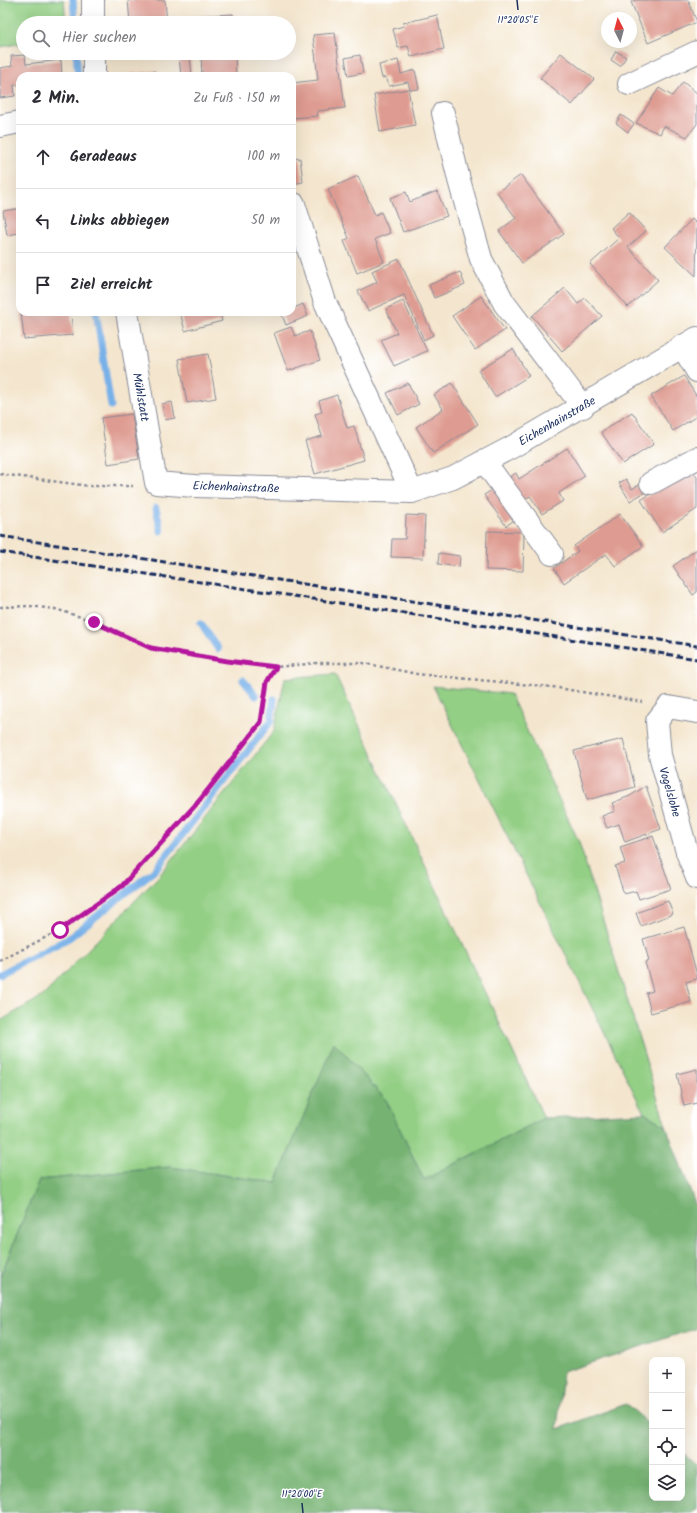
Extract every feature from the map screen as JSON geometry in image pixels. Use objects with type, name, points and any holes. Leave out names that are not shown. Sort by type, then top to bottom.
[{"type":"street","points":[[92,0],[93,16]]},
{"type":"street","points":[[629,84],[697,52]]},
{"type":"street","points":[[94,60],[94,72]]},
{"type":"street","points":[[442,113],[481,259],[504,303],[583,407]]},
{"type":"street","points":[[0,126],[16,123]]},
{"type":"street","points":[[296,210],[325,302],[412,492]]},
{"type":"street","name":"Mühlstatt","points":[[128,316],[156,483]]},
{"type":"street","points":[[690,342],[697,370]]},
{"type":"street","name":"Eichenhainstraße","points":[[156,483],[412,492],[453,478],[484,462],[583,407],[690,342]]},
{"type":"street","points":[[651,483],[697,458]]},
{"type":"street","points":[[484,462],[552,554]]},
{"type":"street","name":"Vogelslohe","points":[[697,712],[668,707],[657,721],[660,755],[687,852],[697,878]]},
{"type":"path","points":[[0,474],[89,486],[127,486]]},
{"type":"path","points":[[0,607],[29,606],[55,609],[94,622],[151,648],[227,661],[276,667],[317,663],[363,663],[417,674],[552,687],[625,698]]},
{"type":"path","points":[[0,961],[60,930],[122,886],[200,800],[261,722],[267,682],[276,667]]},
{"type":"green space","points":[[0,0],[64,0],[65,16],[16,16],[16,44],[0,47]]},
{"type":"green space","points":[[335,674],[544,1118],[424,1180],[386,1100],[334,1043],[276,1183],[170,1167],[39,1180],[0,1277],[0,1021],[43,996],[159,876],[274,731],[285,678]]},
{"type":"green space","points":[[433,686],[510,694],[579,842],[666,1126],[644,1113]]},
{"type":"green space","points":[[334,1042],[386,1100],[424,1180],[544,1118],[644,1113],[666,1126],[697,1209],[697,1328],[563,1372],[557,1429],[626,1404],[649,1423],[649,1501],[685,1501],[685,1455],[697,1465],[697,1509],[692,1513],[0,1513],[0,1277],[39,1180],[170,1167],[276,1183]]},
{"type":"building","points":[[128,0],[165,0],[166,16],[129,16]]},
{"type":"building","points":[[636,0],[688,0],[697,22],[648,43],[637,16],[637,12],[635,12],[631,2]]},
{"type":"building","points":[[233,14],[233,16],[198,16]]},
{"type":"building","points":[[437,15],[444,49],[411,57],[408,46],[398,48],[393,29],[404,26],[403,23]]},
{"type":"building","points":[[335,33],[345,108],[317,111],[318,116],[296,118],[296,83],[318,80],[313,35]]},
{"type":"building","points":[[616,51],[626,57],[620,66],[611,60]]},
{"type":"building","points":[[561,53],[594,79],[572,105],[540,78]]},
{"type":"building","points":[[360,55],[363,73],[348,76],[345,58]]},
{"type":"building","points":[[11,56],[16,56],[16,60],[26,60],[26,64],[61,60],[62,72],[16,72],[16,85],[14,85],[15,96],[0,98],[0,68],[12,66]]},
{"type":"building","points":[[179,60],[190,60],[192,72],[181,72]]},
{"type":"building","points":[[201,60],[235,60],[236,72],[202,72]]},
{"type":"building","points":[[398,60],[401,74],[415,70],[419,89],[410,90],[408,82],[389,86],[386,77],[382,78],[379,65]]},
{"type":"building","points":[[683,82],[697,93],[697,124],[687,137],[664,126],[660,134],[636,123],[659,88],[672,96]]},
{"type":"building","points":[[408,89],[415,125],[380,132],[374,95]]},
{"type":"building","points":[[621,115],[634,124],[628,132],[616,123]]},
{"type":"building","points":[[296,158],[300,158],[303,182],[296,183]]},
{"type":"building","points":[[521,175],[564,234],[522,263],[499,231],[516,218],[497,192]]},
{"type":"building","points":[[358,176],[375,215],[381,212],[390,233],[375,239],[384,262],[357,273],[344,241],[349,238],[328,189]]},
{"type":"building","points":[[437,191],[447,216],[403,232],[390,198],[406,192],[410,202]]},
{"type":"building","points":[[16,209],[16,234],[7,235],[3,211]]},
{"type":"building","points":[[629,212],[646,231],[628,247],[658,280],[628,307],[590,264],[619,238],[611,228]]},
{"type":"building","points":[[692,219],[697,224],[696,276],[665,247]]},
{"type":"building","points":[[399,259],[433,335],[424,340],[404,295],[368,311],[358,291],[377,282],[372,271]]},
{"type":"building","points":[[460,272],[465,285],[434,298],[429,285]]},
{"type":"building","points":[[565,288],[578,304],[585,298],[602,316],[562,351],[532,316]]},
{"type":"building","points":[[481,296],[505,330],[475,350],[452,316]]},
{"type":"building","points":[[403,301],[427,351],[394,366],[381,340],[397,333],[386,309]]},
{"type":"building","points":[[303,304],[308,316],[286,325],[282,316],[296,316],[296,307]]},
{"type":"building","points":[[21,316],[71,316],[73,335],[24,339]]},
{"type":"building","points":[[181,316],[221,316],[222,321],[185,331]]},
{"type":"building","points":[[291,327],[295,336],[310,331],[320,360],[288,371],[274,333]]},
{"type":"building","points":[[513,349],[529,376],[495,397],[478,370]]},
{"type":"building","points":[[208,354],[216,398],[187,403],[179,359]]},
{"type":"building","points":[[684,376],[697,397],[697,416],[673,431],[651,396]]},
{"type":"building","points":[[408,383],[419,404],[398,415],[387,393]]},
{"type":"building","points":[[452,383],[478,424],[433,453],[416,427],[443,409],[434,395]]},
{"type":"building","points":[[337,395],[347,428],[354,426],[364,460],[315,474],[305,441],[322,436],[315,414],[322,412],[319,401]]},
{"type":"building","points":[[172,402],[175,418],[165,420],[162,404]]},
{"type":"building","points":[[632,412],[654,444],[623,464],[601,432]]},
{"type":"building","points":[[132,414],[139,459],[108,464],[101,418]]},
{"type":"building","points":[[567,448],[585,476],[559,493],[563,501],[542,514],[530,496],[520,502],[505,480],[516,473],[519,479]]},
{"type":"building","points":[[691,468],[697,477],[697,509],[662,532],[641,500]]},
{"type":"building","points":[[626,479],[632,489],[642,483],[647,491],[630,501],[619,483]]},
{"type":"building","points":[[495,488],[517,518],[506,526],[484,495]]},
{"type":"building","points":[[620,514],[643,546],[615,566],[606,554],[564,583],[554,568],[578,551],[574,546]]},
{"type":"building","points":[[406,515],[425,516],[423,558],[391,557],[392,539],[405,539]]},
{"type":"building","points":[[487,531],[524,532],[523,571],[486,570]]},
{"type":"building","points":[[697,549],[697,592],[693,595],[673,566]]},
{"type":"building","points":[[439,553],[460,556],[459,567],[438,564]]},
{"type":"building","points":[[623,739],[635,787],[587,800],[574,751]]},
{"type":"building","points":[[646,786],[661,829],[625,842],[619,824],[607,828],[602,816],[615,811],[612,803],[630,796]]},
{"type":"building","points":[[653,836],[671,889],[639,899],[636,891],[624,894],[615,866],[625,863],[620,847]]},
{"type":"building","points":[[668,901],[673,914],[641,926],[636,913]]},
{"type":"building","points":[[684,927],[697,975],[697,979],[686,982],[691,1002],[651,1013],[646,993],[653,991],[645,962],[649,961],[643,939]]},
{"type":"building","points":[[697,1069],[697,1103],[684,1106],[677,1074]]},
{"type":"waterway","points":[[73,0],[74,16]]},
{"type":"waterway","points":[[77,60],[78,72]]},
{"type":"waterway","points":[[97,316],[111,406]]},
{"type":"waterway","points":[[156,508],[161,531]]},
{"type":"waterway","points":[[201,623],[218,649]]},
{"type":"waterway","points":[[243,680],[256,696]]},
{"type":"waterway","points":[[0,974],[69,938],[155,870],[271,721],[274,699]]},
{"type":"railway","points":[[0,536],[697,646]]},
{"type":"railway","points":[[0,552],[697,659]]},
{"type":"route","points":[[60,930],[122,886],[200,800],[261,722],[267,682],[276,667],[227,661],[151,648],[94,622]]}]
